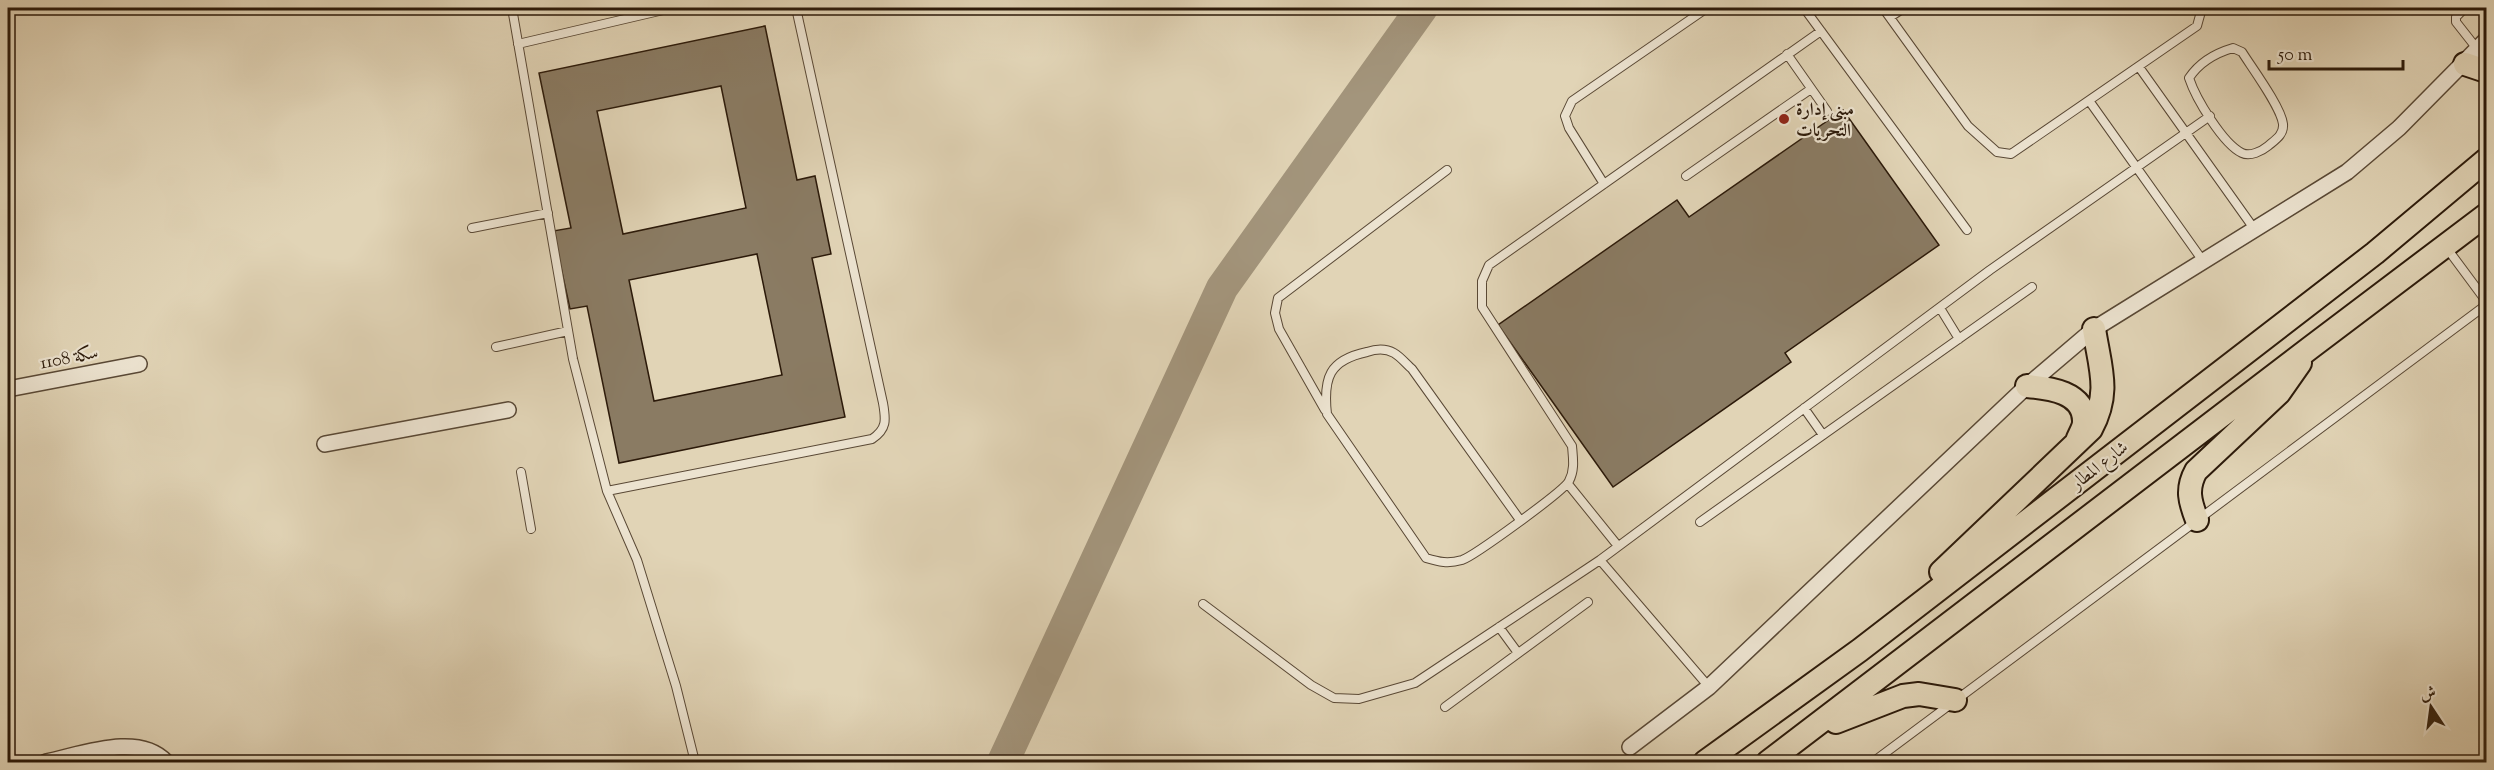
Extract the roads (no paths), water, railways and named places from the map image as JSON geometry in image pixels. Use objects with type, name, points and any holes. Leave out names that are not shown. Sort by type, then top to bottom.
[{"type":"main road","name":"شارع المطار","points":[[1705,762],[1860,650],[2366,260],[2487,160]]},
{"type":"main road","name":"شارع المطار","points":[[1768,762],[2487,215]]},
{"type":"main road","points":[[1860,650],[2091,429],[2104,397],[2094,329]]},
{"type":"main road","points":[[2197,520],[2190,503],[2189,491],[2190,481],[2196,471],[2279,393],[2310,348]]},
{"type":"main road","points":[[2027,386],[2060,390],[2073,399],[2080,409],[2084,422],[2077,441]]},
{"type":"main road","points":[[1807,734],[1903,696],[1919,694],[1955,700]]},
{"type":"street","points":[[1630,747],[1708,687],[2027,386],[2094,329],[2347,172],[2479,56]]},
{"type":"street","name":"سكة 1108","points":[[8,389],[139,364]]},
{"type":"street","points":[[325,444],[508,410]]},
{"type":"street","points":[[46,762],[118,747],[143,748],[166,762]]},
{"type":"lane","points":[[512,8],[573,359],[607,491],[637,560],[676,686],[695,762]]},
{"type":"lane","points":[[518,44],[672,8]]},
{"type":"lane","points":[[607,491],[872,439],[883,432],[886,420],[883,403],[796,8]]},
{"type":"lane","points":[[1604,184],[1569,128],[1565,116],[1572,101],[1707,8]]},
{"type":"lane","points":[[1804,8],[1967,230]]},
{"type":"lane","points":[[1883,8],[1968,126],[1997,152],[2011,154],[2090,102],[2197,26],[2202,8]]},
{"type":"lane","points":[[1890,17],[1904,8]]},
{"type":"lane","points":[[2465,8],[2456,17],[2456,22],[2479,56]]},
{"type":"lane","points":[[1447,170],[1278,298],[1275,313],[1279,329],[1327,414],[1426,558],[1446,564],[1464,559],[1568,484],[1574,464],[1572,446],[1482,308],[1482,281],[1489,265],[1821,31]]},
{"type":"lane","points":[[2233,48],[2242,52],[2279,112],[2283,125],[2281,135],[2264,149],[2244,154],[2229,143],[2210,116],[2189,78],[2195,69],[2214,55],[2233,48]]},
{"type":"lane","points":[[1787,54],[1827,111]]},
{"type":"lane","points":[[2139,67],[2255,230]]},
{"type":"lane","points":[[1686,176],[1811,89]]},
{"type":"lane","points":[[2090,102],[2203,261]]},
{"type":"lane","points":[[1203,604],[1311,685],[1334,698],[1359,699],[1415,683],[1600,560],[1940,308],[2210,116]]},
{"type":"lane","points":[[472,228],[548,213]]},
{"type":"lane","points":[[1874,762],[2487,303],[2445,247]]},
{"type":"lane","points":[[1700,522],[2032,287]]},
{"type":"lane","points":[[1940,308],[1959,339]]},
{"type":"lane","points":[[496,347],[568,331]]},
{"type":"lane","points":[[1327,414],[1325,393],[1329,374],[1346,356],[1379,349],[1394,353],[1412,369],[1520,520]]},
{"type":"lane","points":[[1803,408],[1823,435]]},
{"type":"lane","points":[[520,471],[531,529]]},
{"type":"lane","points":[[1568,484],[1618,546]]},
{"type":"lane","points":[[1600,560],[1708,687]]},
{"type":"lane","points":[[1444,706],[1588,602]]},
{"type":"lane","points":[[1499,627],[1518,653]]},
{"type":"waterway","points":[[1003,762],[1222,288],[1422,8]]},
{"type":"place","name":"مبنى إدارة التحريات","points":[[1784,119]]}]
